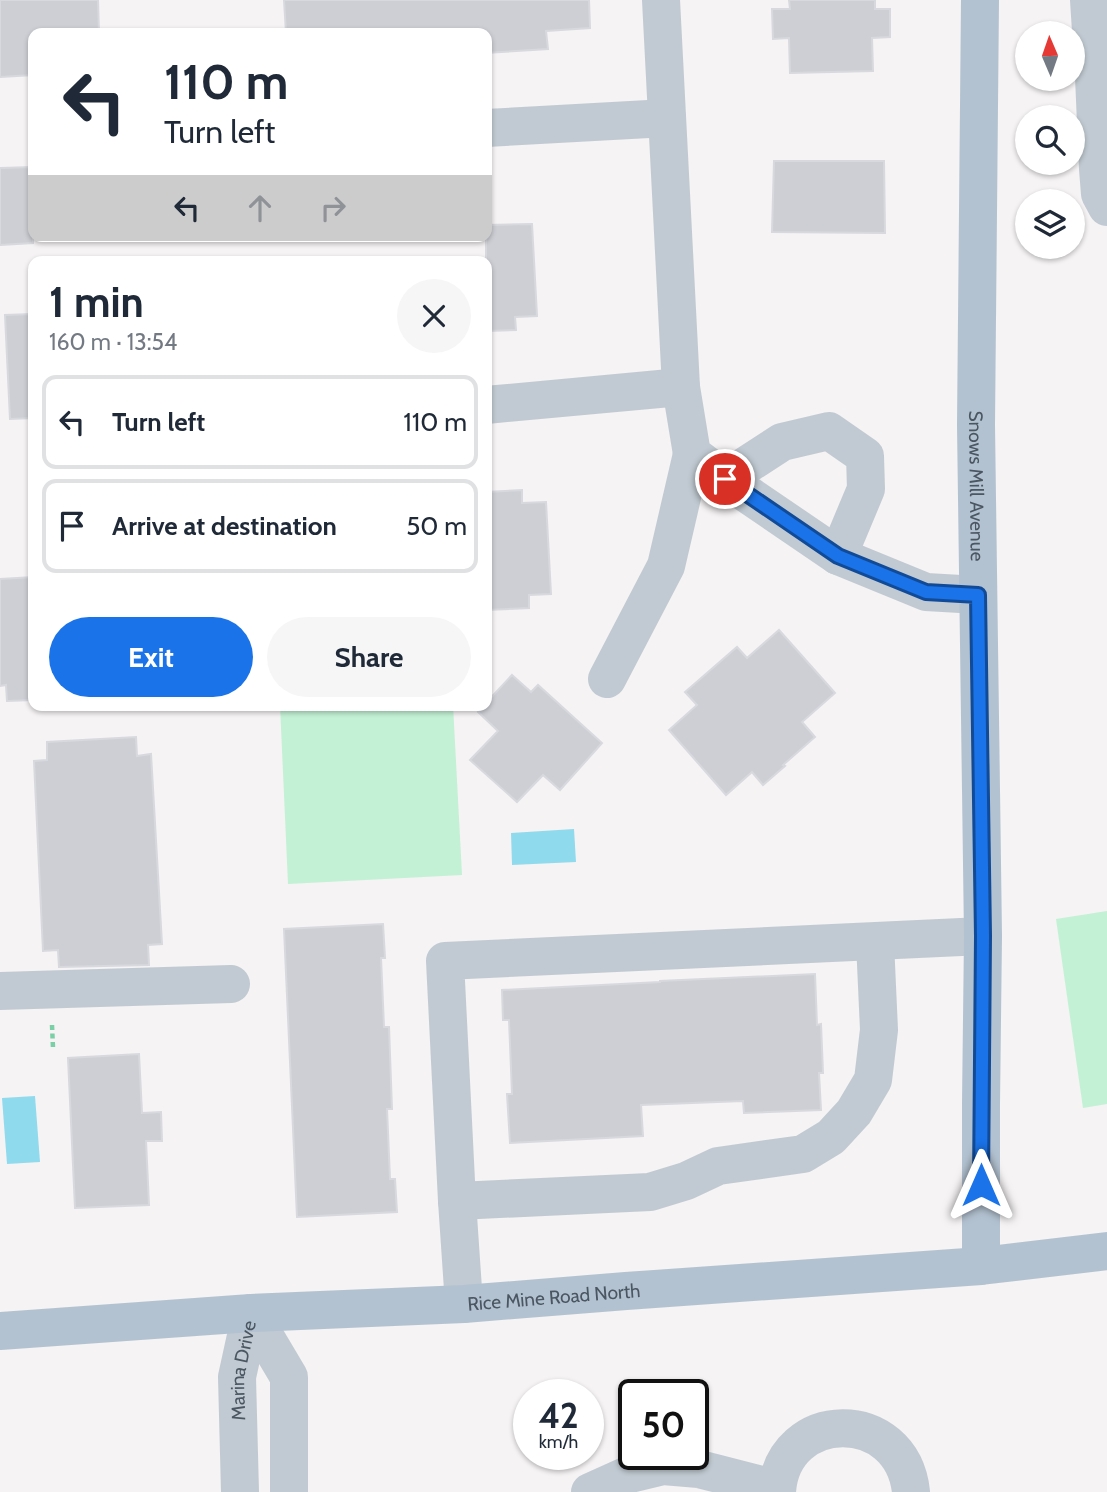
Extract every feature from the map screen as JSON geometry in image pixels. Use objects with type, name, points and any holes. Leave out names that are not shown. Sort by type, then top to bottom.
[{"type":"main road","name":"Snows Mill Avenue","points":[[980,0],[976,425],[983,936],[981,1266]]},
{"type":"main road","name":"Rice Mine Road North","points":[[0,1331],[251,1313],[464,1304],[981,1266],[1107,1251]]},
{"type":"street","points":[[607,679],[666,566],[692,454],[681,387],[661,0]]},
{"type":"street","points":[[1089,0],[1101,77],[1097,169],[1100,194],[1107,207]]},
{"type":"street","points":[[492,128],[667,118]]},
{"type":"street","points":[[492,404],[681,387]]},
{"type":"street","points":[[725,479],[782,443],[829,431],[865,456],[866,489],[838,556]]},
{"type":"street","points":[[692,454],[838,556],[926,592],[978,595]]},
{"type":"street","points":[[464,1304],[445,961],[983,936]]},
{"type":"street","points":[[457,1201],[650,1192],[686,1181],[718,1166],[803,1154],[831,1137],[854,1112],[873,1080],[879,1030],[875,942]]},
{"type":"street","points":[[0,991],[231,984]]},
{"type":"street","name":"Marina Drive","points":[[240,1492],[237,1377],[251,1313]]},
{"type":"street","name":"Marina Drive","points":[[251,1313],[289,1377],[289,1492]]},
{"type":"street","points":[[590,1492],[630,1474],[663,1466],[699,1469],[777,1491],[780,1471],[791,1453],[807,1438],[826,1430],[847,1428],[868,1432],[886,1443],[901,1458],[911,1492]]},
{"type":"path","points":[[51,1018],[53,1048]]},
{"type":"green space","points":[[280,711],[453,711],[462,875],[288,884]]},
{"type":"green space","points":[[1107,911],[1107,1104],[1083,1108],[1056,919]]},
{"type":"water","points":[[574,829],[576,862],[512,865],[511,833]]},
{"type":"water","points":[[35,1096],[40,1162],[7,1164],[2,1098]]},
{"type":"building","points":[[0,0],[98,0],[99,28],[28,28],[28,75],[0,77]]},
{"type":"building","points":[[284,0],[589,0],[590,28],[546,31],[548,49],[492,53],[492,28],[286,28]]},
{"type":"building","points":[[789,0],[875,0],[875,9],[890,9],[890,37],[872,38],[873,71],[790,73],[789,38],[773,39],[772,9],[790,9]]},
{"type":"building","points":[[774,161],[884,161],[885,233],[772,232]]},
{"type":"building","points":[[28,167],[28,242],[33,243],[0,245],[0,168]]},
{"type":"building","points":[[532,224],[537,316],[515,317],[516,330],[492,331],[492,256],[486,256],[486,242],[492,242],[492,225]]},
{"type":"building","points":[[28,314],[28,418],[10,419],[5,315]]},
{"type":"building","points":[[522,490],[522,503],[546,502],[551,594],[529,595],[529,608],[492,610],[492,492]]},
{"type":"building","points":[[28,577],[28,700],[7,701],[6,685],[0,686],[0,579]]},
{"type":"building","points":[[779,630],[835,693],[802,722],[815,737],[783,765],[785,766],[763,785],[752,772],[726,795],[669,730],[697,705],[685,692],[737,647],[747,658]]},
{"type":"building","points":[[512,675],[531,692],[538,685],[602,743],[560,790],[543,775],[517,802],[470,760],[498,731],[478,712],[492,711],[492,697]]},
{"type":"building","points":[[136,737],[137,756],[151,754],[162,944],[148,945],[149,965],[59,967],[58,950],[43,951],[34,761],[47,760],[47,742]]},
{"type":"building","points":[[383,924],[385,958],[381,958],[384,1027],[389,1027],[392,1109],[387,1109],[390,1179],[395,1179],[397,1212],[297,1217],[284,929]]},
{"type":"building","points":[[815,974],[817,1025],[821,1024],[821,1110],[744,1113],[743,1101],[641,1105],[643,1136],[510,1143],[507,1094],[512,1094],[509,1020],[503,1020],[502,990]]},
{"type":"building","points":[[139,1054],[142,1113],[161,1112],[162,1141],[146,1141],[149,1205],[75,1208],[68,1058]]},
{"type":"route","points":[[725,479],[838,556],[926,592],[978,595],[983,936],[981,1185]]}]
